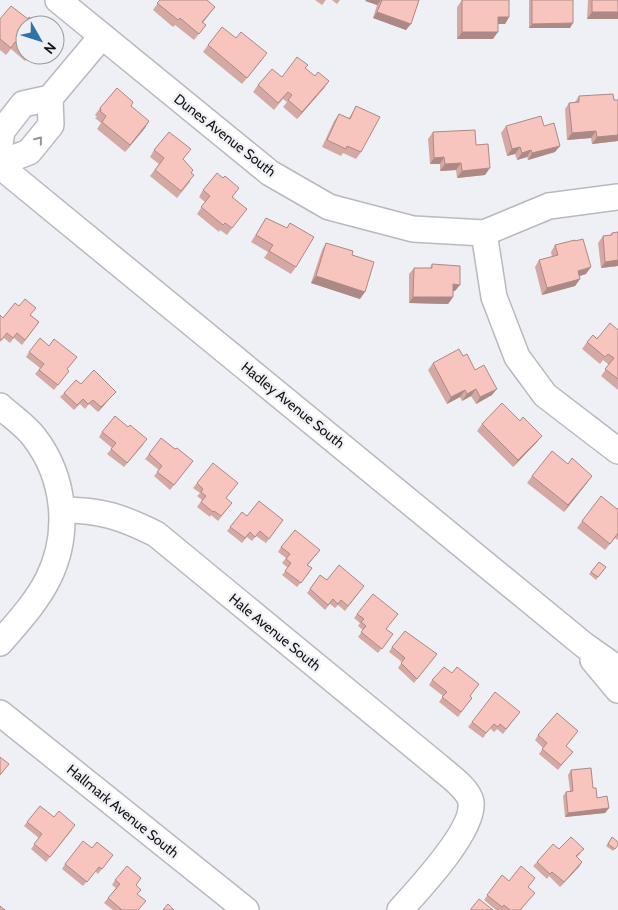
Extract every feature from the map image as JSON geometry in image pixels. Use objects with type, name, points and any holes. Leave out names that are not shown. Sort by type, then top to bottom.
[{"type":"street","name":"Dunes Avenue South","points":[[58,0],[270,173],[329,207],[414,229],[484,234],[549,206],[618,197]]},
{"type":"street","points":[[0,144],[2,131],[23,104],[50,98],[102,36]]},
{"type":"street","points":[[0,164],[29,152],[51,125],[50,98]]},
{"type":"street","name":"Hadley Avenue South","points":[[0,164],[584,645],[618,668]]},
{"type":"street","points":[[484,234],[494,297],[517,357],[545,395],[618,450]]},
{"type":"street","points":[[0,406],[34,436],[46,455],[58,482],[63,510],[59,547],[49,578],[37,598],[0,643]]},
{"type":"street","name":"Hale Avenue South","points":[[63,510],[86,510],[105,513],[156,534],[438,766],[467,794],[471,802],[471,815],[457,839],[432,874],[400,910]]},
{"type":"street","name":"Hadley Avenue South","points":[[584,645],[596,665],[618,690]]},
{"type":"street","name":"Hallmark Avenue South","points":[[0,713],[246,910]]},
{"type":"building","points":[[160,0],[207,0],[215,7],[202,22],[206,25],[199,34],[180,18],[178,20],[157,3]]},
{"type":"building","points":[[382,0],[419,0],[411,24],[377,12]]},
{"type":"building","points":[[462,0],[509,0],[509,17],[498,17],[498,32],[462,32]]},
{"type":"building","points":[[532,0],[573,0],[573,23],[532,24]]},
{"type":"building","points":[[592,0],[618,0],[618,12],[592,12]]},
{"type":"building","points":[[11,6],[23,15],[15,15],[15,42],[11,48],[0,39],[0,19]]},
{"type":"building","points":[[222,27],[236,38],[241,32],[267,53],[247,78],[208,45]]},
{"type":"building","points":[[297,57],[308,65],[305,68],[315,76],[318,72],[329,81],[302,112],[288,100],[292,95],[288,92],[278,103],[258,85],[272,69],[282,77]]},
{"type":"building","points":[[117,88],[133,102],[131,106],[149,121],[130,145],[102,122],[106,116],[100,111],[100,108]]},
{"type":"building","points":[[613,94],[614,100],[618,100],[618,135],[597,137],[596,131],[572,133],[569,103],[579,102],[579,96]]},
{"type":"building","points":[[356,106],[380,117],[361,152],[347,146],[346,149],[327,140],[339,114],[350,119]]},
{"type":"building","points":[[541,116],[544,126],[554,123],[560,146],[532,153],[531,150],[522,153],[520,147],[512,149],[506,126]]},
{"type":"building","points":[[475,130],[476,145],[488,144],[490,168],[462,171],[461,163],[445,164],[444,157],[434,158],[433,132]]},
{"type":"building","points":[[169,132],[191,149],[183,159],[193,170],[191,173],[194,175],[181,191],[155,170],[164,158],[154,150]]},
{"type":"building","points":[[217,173],[223,178],[225,176],[239,188],[232,197],[247,209],[232,228],[225,223],[223,225],[201,207],[210,196],[203,190]]},
{"type":"building","points":[[266,218],[287,228],[290,223],[314,237],[296,267],[269,251],[273,245],[256,235]]},
{"type":"building","points":[[618,232],[618,260],[605,262],[603,236]]},
{"type":"building","points":[[583,239],[591,267],[578,271],[580,279],[547,288],[539,260],[558,255],[555,245]]},
{"type":"building","points":[[326,243],[353,251],[352,255],[374,262],[365,292],[316,276]]},
{"type":"building","points":[[432,264],[460,266],[460,285],[453,284],[453,297],[413,297],[414,268],[432,268]]},
{"type":"building","points":[[25,299],[36,308],[30,315],[39,322],[25,340],[17,333],[13,338],[7,333],[1,340],[0,315],[3,318],[15,303],[19,306]]},
{"type":"building","points":[[610,323],[618,330],[618,379],[605,369],[614,358],[608,354],[605,357],[587,342],[593,335],[597,339]]},
{"type":"building","points":[[40,338],[49,346],[54,339],[77,357],[67,369],[69,371],[58,385],[39,370],[44,364],[29,352]]},
{"type":"building","points":[[459,349],[463,356],[467,354],[475,370],[484,365],[497,389],[480,397],[476,389],[467,394],[465,390],[451,397],[433,363]]},
{"type":"building","points":[[94,370],[116,392],[101,407],[93,400],[88,404],[83,399],[77,405],[64,393],[76,380],[81,384]]},
{"type":"building","points":[[502,403],[520,421],[523,417],[542,436],[518,460],[482,424]]},
{"type":"building","points":[[115,416],[147,439],[127,463],[111,449],[116,443],[102,432]]},
{"type":"building","points":[[161,438],[193,461],[174,485],[157,472],[162,466],[149,454]]},
{"type":"building","points":[[552,451],[568,464],[572,458],[592,476],[568,505],[532,476]]},
{"type":"building","points":[[213,463],[238,483],[226,498],[232,503],[221,516],[201,502],[206,496],[201,492],[203,489],[197,483]]},
{"type":"building","points":[[601,496],[618,508],[618,533],[610,544],[582,521]]},
{"type":"building","points":[[259,501],[283,520],[269,539],[260,531],[255,537],[250,532],[245,538],[230,527],[242,512],[247,516]]},
{"type":"building","points":[[295,530],[320,550],[307,565],[312,568],[301,583],[285,571],[291,563],[286,559],[290,554],[281,547]]},
{"type":"building","points":[[599,562],[606,567],[598,577],[591,572]]},
{"type":"building","points":[[339,565],[364,586],[348,606],[341,600],[338,604],[333,599],[328,605],[310,589],[320,575],[327,580]]},
{"type":"building","points":[[373,594],[398,614],[386,629],[393,634],[382,649],[361,632],[366,626],[361,622],[364,619],[357,614]]},
{"type":"building","points":[[405,631],[437,654],[417,679],[401,663],[405,658],[392,647]]},
{"type":"building","points":[[444,667],[452,673],[457,667],[479,684],[470,696],[472,698],[461,712],[442,697],[447,692],[432,680]]},
{"type":"building","points":[[495,692],[520,712],[506,729],[500,724],[498,727],[494,724],[486,733],[472,722]]},
{"type":"building","points":[[557,713],[578,731],[566,746],[573,752],[561,765],[542,749],[547,743],[538,735]]},
{"type":"building","points":[[0,757],[9,764],[0,775]]},
{"type":"building","points":[[591,768],[593,788],[596,788],[597,798],[607,796],[609,808],[568,813],[566,792],[573,791],[571,770]]},
{"type":"building","points":[[40,806],[54,817],[59,811],[75,825],[50,857],[34,844],[42,834],[27,822]]},
{"type":"building","points":[[571,837],[584,849],[576,856],[582,862],[564,882],[552,872],[550,874],[537,862],[553,844],[559,849]]},
{"type":"building","points":[[612,837],[618,842],[615,849],[608,844]]},
{"type":"building","points":[[83,841],[92,848],[97,842],[113,855],[102,869],[99,867],[87,882],[65,864]]},
{"type":"building","points":[[127,866],[141,878],[136,885],[141,890],[137,894],[146,901],[138,910],[122,910],[108,898],[120,884],[115,880]]},
{"type":"building","points":[[521,866],[535,878],[528,887],[535,893],[520,910],[510,910],[504,905],[502,907],[487,895],[502,875],[509,881]]},
{"type":"building","points":[[479,899],[493,910],[470,910]]},
{"type":"building","points":[[168,904],[174,910],[163,910]]}]
